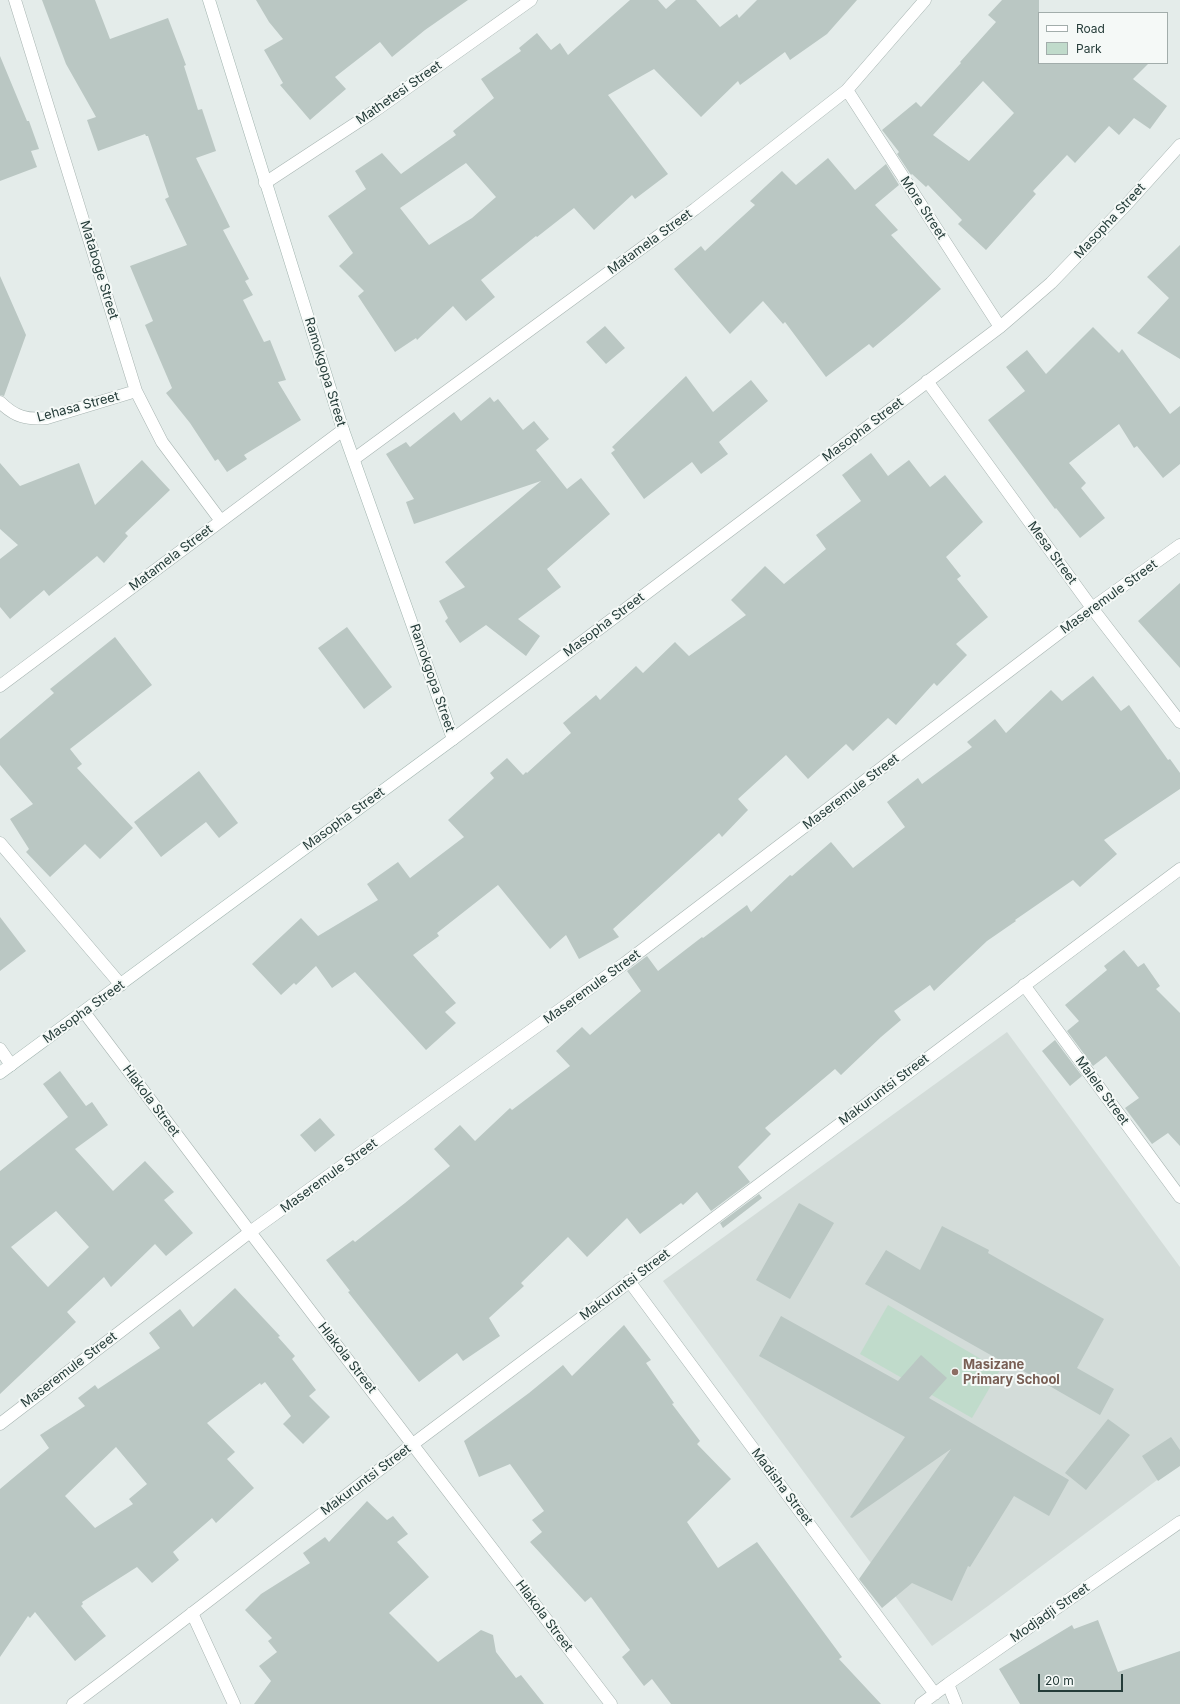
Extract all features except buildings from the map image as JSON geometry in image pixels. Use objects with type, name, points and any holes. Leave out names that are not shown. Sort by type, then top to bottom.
[{"type":"street","name":"Mataboge Street","points":[[15,0],[136,391],[162,442],[221,521]]},
{"type":"street","name":"Ramokgopa Street","points":[[209,0],[343,430],[453,739]]},
{"type":"street","name":"Mathetesi Street","points":[[265,183],[376,110],[531,0]]},
{"type":"street","name":"Matamela Street","points":[[354,459],[695,208],[846,90],[925,0]]},
{"type":"street","name":"More Street","points":[[846,90],[1000,327]]},
{"type":"street","name":"Masopha Street","points":[[0,1073],[453,739],[1000,327],[1052,283],[1127,204],[1180,145]]},
{"type":"street","name":"Mesa Street","points":[[927,382],[1092,608],[1180,722]]},
{"type":"street","name":"Lehasa Street","points":[[0,402],[20,417],[32,419],[47,418],[136,391]]},
{"type":"street","name":"Matamela Street","points":[[0,686],[343,430]]},
{"type":"street","name":"Maseremule Street","points":[[0,1424],[250,1232],[625,963],[1092,608],[1180,546]]},
{"type":"street","points":[[0,843],[121,985]]},
{"type":"street","name":"Makuruntsi Street","points":[[73,1704],[413,1444],[1180,869]]},
{"type":"street","name":"Malele Street","points":[[1024,985],[1178,1190]]},
{"type":"street","name":"Hlakola Street","points":[[84,1012],[250,1232],[611,1704]]},
{"type":"street","points":[[0,1050],[12,1065]]},
{"type":"street","name":"Madisha Street","points":[[630,1281],[935,1694]]},
{"type":"street","name":"Modjadji Street","points":[[922,1704],[948,1684],[1179,1525]]},
{"type":"street","points":[[192,1613],[234,1704]]},
{"type":"street","points":[[948,1684],[956,1704]]},
{"type":"shaded area","name":"Masizane Primary School","points":[[1007,1032],[1180,1267],[1180,1463],[932,1646],[663,1281]]},
{"type":"green space","points":[[888,1305],[1000,1370],[972,1418],[860,1354]]},
{"type":"place","name":"Masizane Primary School","points":[[955,1372]]}]
